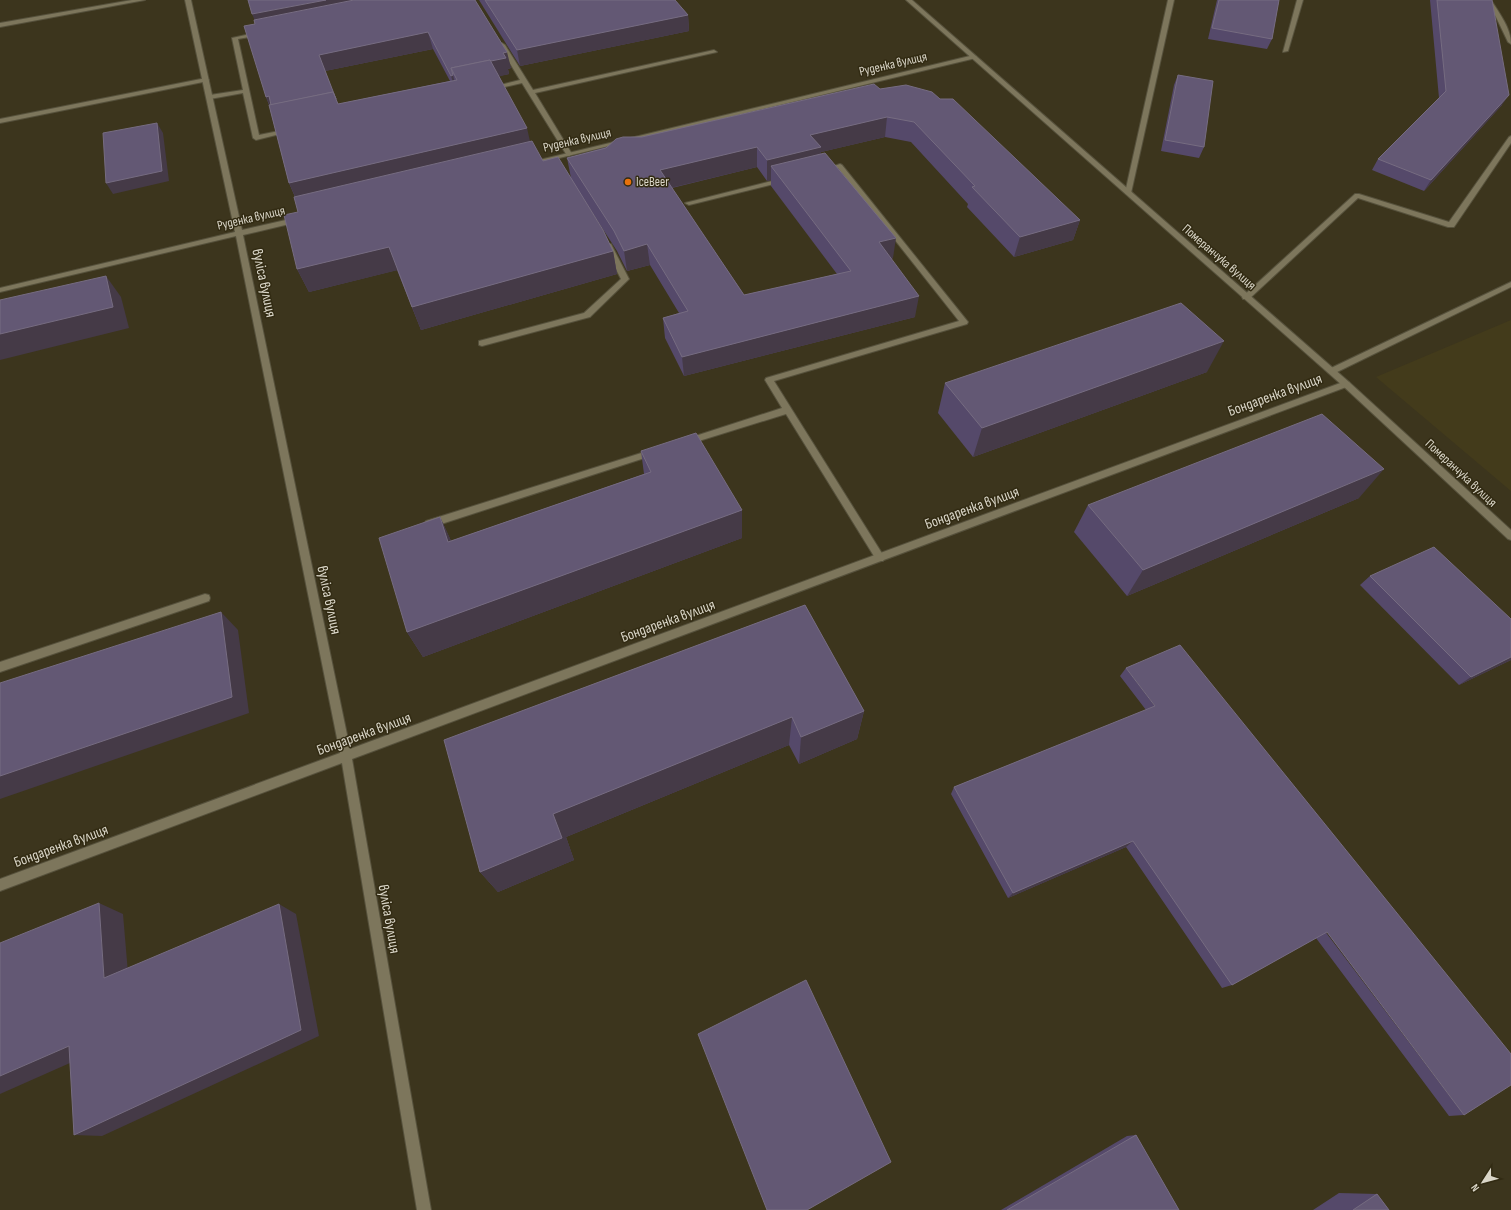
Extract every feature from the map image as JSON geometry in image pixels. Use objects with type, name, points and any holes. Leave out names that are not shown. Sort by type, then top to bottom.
[{"type":"street","points":[[0,25],[142,0]]},
{"type":"street","name":"вуліса вулиця","points":[[188,0],[239,233],[346,756],[424,1210]]},
{"type":"street","name":"Померанчука вулиця","points":[[909,0],[1332,371],[1511,536]]},
{"type":"street","points":[[1128,193],[1170,0]]},
{"type":"street","points":[[1285,51],[1300,0]]},
{"type":"street","points":[[1488,0],[1499,17],[1511,42]]},
{"type":"street","points":[[266,32],[235,38],[256,138],[295,130]]},
{"type":"street","points":[[499,41],[569,154]]},
{"type":"street","points":[[531,92],[714,52]]},
{"type":"street","name":"Руденка вулиця","points":[[522,165],[555,161],[569,154],[974,57]]},
{"type":"street","points":[[0,121],[206,80]]},
{"type":"street","points":[[486,89],[524,81]]},
{"type":"street","points":[[210,97],[246,91]]},
{"type":"street","points":[[1246,297],[1357,195],[1451,225],[1511,138]]},
{"type":"street","points":[[817,172],[840,166],[964,322],[769,380],[880,558]]},
{"type":"street","points":[[689,203],[794,177]]},
{"type":"street","name":"Руденка вулиця","points":[[0,290],[308,217]]},
{"type":"street","points":[[482,343],[587,316],[624,279],[604,238]]},
{"type":"street","points":[[1332,371],[1511,284]]},
{"type":"street","name":"Бондаренка вулиця","points":[[0,885],[1346,384]]},
{"type":"street","points":[[681,444],[787,410]]},
{"type":"street","points":[[423,526],[666,449]]},
{"type":"street","points":[[0,667],[206,598]]},
{"type":"shaded area","points":[[1511,320],[1511,491],[1376,377]]},
{"type":"building","points":[[248,0],[326,0],[252,14]]},
{"type":"building","points":[[354,0],[475,0],[507,52],[503,53],[506,58],[451,68],[453,75],[451,76],[428,32],[319,55],[336,99],[333,92],[271,105],[269,96],[266,97],[244,26],[255,24],[254,20]]},
{"type":"building","points":[[485,0],[675,0],[688,15],[517,50]]},
{"type":"building","points":[[1219,0],[1279,0],[1272,39],[1212,28]]},
{"type":"building","points":[[1437,0],[1492,0],[1509,95],[1431,180],[1378,159],[1446,91]]},
{"type":"building","points":[[490,60],[527,128],[289,183],[269,105],[333,92],[338,104],[457,80],[451,68]]},
{"type":"building","points":[[1178,75],[1213,81],[1204,147],[1165,140]]},
{"type":"building","points":[[874,84],[880,89],[906,85],[932,92],[940,99],[953,99],[1080,220],[1020,237],[972,187],[975,186],[914,122],[887,117],[810,135],[821,147],[767,160],[757,147],[660,170],[744,295],[851,271],[771,166],[825,153],[896,238],[879,242],[919,296],[682,357],[663,318],[688,311],[647,244],[624,251],[614,231],[567,158],[606,148],[616,139],[623,137],[642,137]]},
{"type":"building","points":[[157,123],[162,171],[106,183],[103,133]]},
{"type":"building","points":[[532,141],[543,161],[558,157],[603,230],[613,251],[412,307],[389,247],[297,269],[284,215],[298,212],[294,197]]},
{"type":"building","points":[[106,276],[113,307],[0,334],[0,300]]},
{"type":"building","points":[[1181,303],[1224,341],[982,428],[945,383]]},
{"type":"building","points":[[1322,414],[1384,469],[1143,570],[1088,505]]},
{"type":"building","points":[[696,433],[742,510],[407,632],[379,538],[440,517],[448,542],[651,472],[641,451]]},
{"type":"building","points":[[1434,547],[1511,619],[1511,657],[1471,677],[1370,576]]},
{"type":"building","points":[[805,605],[864,711],[801,737],[792,717],[553,814],[562,838],[480,872],[444,740]]},
{"type":"building","points":[[221,612],[232,697],[0,776],[0,683]]},
{"type":"building","points":[[1180,645],[1511,1054],[1511,1085],[1464,1115],[1327,932],[1232,985],[1133,841],[1013,893],[954,787],[1155,706],[1126,668]]},
{"type":"building","points":[[99,903],[104,978],[279,904],[301,1030],[74,1135],[69,1046],[0,1076],[0,943]]},
{"type":"building","points":[[806,980],[891,1162],[807,1210],[767,1210],[698,1034]]},
{"type":"building","points":[[1136,1135],[1179,1210],[1007,1210]]},
{"type":"building","points":[[1377,1194],[1389,1210],[1353,1210]]},
{"type":"place","name":"IceBeer","points":[[628,182]]}]
